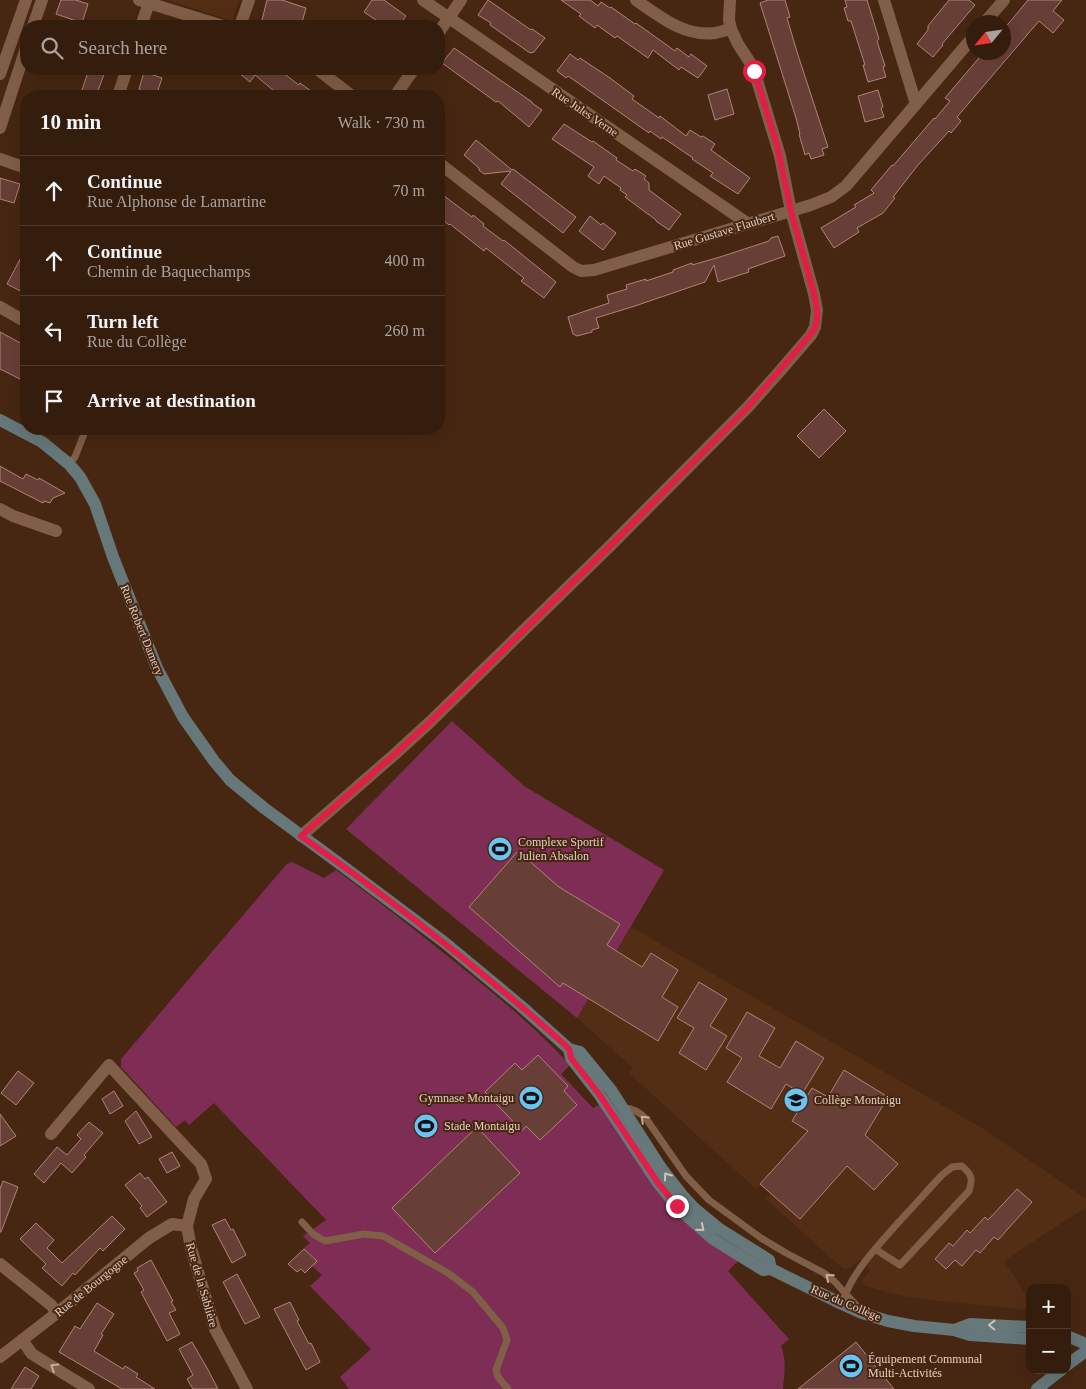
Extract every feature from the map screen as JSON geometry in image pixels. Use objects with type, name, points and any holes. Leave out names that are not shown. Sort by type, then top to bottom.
[{"type":"street","points":[[16,79],[0,74],[26,0]]},
{"type":"street","points":[[35,20],[42,0]]},
{"type":"street","points":[[242,20],[249,0]]},
{"type":"street","name":"Rue Jules Verne","points":[[423,0],[747,223]]},
{"type":"street","points":[[445,24],[461,0]]},
{"type":"street","points":[[636,0],[668,23],[679,28],[709,33],[731,29]]},
{"type":"street","points":[[301,836],[416,735],[597,559],[748,407],[815,328],[817,310],[814,294],[791,211],[778,151],[753,67],[731,29],[730,0]]},
{"type":"street","points":[[884,0],[916,104]]},
{"type":"street","points":[[991,15],[1004,0]]},
{"type":"street","points":[[142,20],[144,2],[203,20]]},
{"type":"street","name":"Rue Gustave Flaubert","points":[[445,168],[573,267],[581,271],[603,268],[831,197],[846,186],[966,45]]},
{"type":"street","points":[[0,128],[20,67]]},
{"type":"street","points":[[120,90],[125,75]]},
{"type":"street","points":[[325,75],[344,90]]},
{"type":"street","points":[[399,90],[410,75]]},
{"type":"street","points":[[0,159],[20,166]]},
{"type":"street","points":[[0,307],[20,319]]},
{"type":"street","name":"Rue Robert Damery","points":[[0,420],[20,430]]},
{"type":"street","name":"Rue Robert Damery","points":[[29,435],[42,442],[69,464],[80,477],[95,504],[113,557],[157,668],[183,717],[230,780],[301,836]]},
{"type":"street","points":[[0,509],[56,531]]},
{"type":"street","name":"Rue du Collège","points":[[301,836],[474,966],[569,1049],[580,1052],[609,1087],[661,1168],[682,1195],[695,1209],[718,1228],[769,1260],[771,1269]]},
{"type":"street","name":"Rue du Collège","points":[[569,1049],[571,1058],[599,1094],[658,1183],[677,1206],[714,1239],[763,1270],[771,1269],[843,1299],[862,1313],[888,1321],[954,1330],[970,1335],[1026,1339]]},
{"type":"street","name":"Rue de la Sablière","points":[[51,1134],[109,1065],[201,1164],[206,1179],[194,1199],[186,1226],[214,1329],[247,1389]]},
{"type":"street","name":"Rue de Bourgogne","points":[[0,1358],[149,1238],[172,1224],[186,1226]]},
{"type":"street","points":[[0,1264],[51,1305],[57,1314]]},
{"type":"street","name":"Rue du Collège","points":[[954,1330],[970,1324],[1026,1327]]},
{"type":"street","points":[[1071,1338],[1086,1344]]},
{"type":"street","points":[[22,1340],[32,1354],[90,1389]]},
{"type":"street","points":[[1071,1362],[1086,1350]]},
{"type":"street","points":[[1037,1389],[1056,1374]]},
{"type":"lane","points":[[69,464],[75,457],[84,435]]},
{"type":"lane","points":[[623,1108],[642,1114],[686,1176],[709,1200],[761,1238],[824,1273],[834,1281],[843,1299]]},
{"type":"lane","points":[[843,1299],[857,1272],[874,1249],[942,1175],[952,1167],[962,1166],[970,1173],[972,1182],[969,1191],[900,1265],[874,1249]]},
{"type":"lane","points":[[302,1222],[313,1234],[325,1241],[364,1234],[383,1236],[448,1273],[473,1292],[503,1328],[507,1340],[496,1370],[498,1377],[508,1389]]},
{"type":"shaded area","points":[[168,0],[239,0],[232,20]]},
{"type":"shaded area","name":"Complexe Sportif Julien Absalon","points":[[452,721],[524,786],[664,870],[577,1018],[346,829]]},
{"type":"shaded area","name":"Stade Montaigu","points":[[292,862],[324,878],[336,870],[494,994],[541,1035],[570,1065],[561,1074],[593,1108],[600,1104],[738,1261],[728,1271],[789,1339],[781,1346],[785,1362],[783,1389],[349,1389],[340,1377],[371,1349],[310,1286],[322,1275],[312,1266],[317,1261],[303,1249],[310,1243],[303,1236],[326,1220],[214,1103],[189,1125],[185,1120],[176,1127],[121,1067],[121,1059],[279,873],[287,864]]},
{"type":"shaded area","name":"Collège Montaigu","points":[[631,927],[982,1128],[1086,1199],[1086,1207],[1004,1261],[1026,1295],[1026,1310],[929,1300],[897,1295],[865,1286],[862,1281],[871,1270],[860,1259],[850,1268],[844,1269],[841,1267],[766,1199],[771,1193],[761,1184],[756,1189],[629,1073],[633,1068],[577,1018]]},
{"type":"building","points":[[61,0],[76,0],[88,4],[83,20],[73,20],[56,14]]},
{"type":"building","points":[[267,0],[282,0],[306,8],[303,20],[262,20]]},
{"type":"building","points":[[372,0],[384,0],[406,16],[403,20],[376,20],[364,12]]},
{"type":"building","points":[[488,0],[545,38],[534,52],[530,53],[478,15]]},
{"type":"building","points":[[561,0],[590,0],[598,6],[601,2],[636,23],[675,51],[677,48],[689,57],[691,54],[707,66],[698,78],[681,67],[679,70],[653,50],[648,58],[617,36],[615,38],[597,25],[595,28],[579,16],[581,14]]},
{"type":"building","points":[[768,0],[785,0],[790,17],[787,18],[828,147],[822,149],[824,155],[811,159],[809,153],[805,155],[796,118],[760,3]]},
{"type":"building","points":[[845,0],[867,0],[879,39],[877,41],[885,66],[883,67],[886,77],[868,82],[863,65],[865,65],[851,21],[848,21],[844,8],[847,7]]},
{"type":"building","points":[[949,0],[969,0],[975,5],[933,57],[917,44],[928,30],[928,26]]},
{"type":"building","points":[[1028,0],[1062,0],[1053,11],[1064,20],[1053,33],[1039,21],[1011,54],[1011,21]]},
{"type":"building","points":[[454,48],[542,110],[529,127],[498,101],[496,102],[445,65],[445,59]]},
{"type":"building","points":[[570,54],[578,60],[580,58],[610,78],[634,96],[632,99],[659,118],[660,116],[686,136],[690,130],[715,144],[711,150],[750,178],[738,194],[710,176],[713,173],[693,158],[662,137],[661,139],[650,131],[649,133],[568,76],[566,78],[557,71]]},
{"type":"building","points":[[977,60],[1006,60],[957,117],[961,121],[951,133],[949,131],[918,165],[883,213],[857,228],[859,232],[834,248],[821,228],[856,207],[854,205],[874,193],[871,190],[950,101],[945,98]]},
{"type":"building","points":[[87,75],[104,75],[98,90],[82,90]]},
{"type":"building","points":[[143,75],[153,75],[162,78],[158,90],[139,89]]},
{"type":"building","points":[[241,75],[255,75],[250,82]]},
{"type":"building","points":[[255,75],[286,75],[310,90],[273,90]]},
{"type":"building","points":[[727,89],[734,114],[715,120],[708,95]]},
{"type":"building","points":[[878,90],[884,117],[865,122],[858,96]]},
{"type":"building","points":[[564,124],[593,141],[633,171],[635,169],[646,176],[644,179],[649,183],[649,190],[681,214],[669,230],[625,197],[627,195],[620,190],[621,188],[604,176],[599,184],[588,176],[594,167],[552,139]]},
{"type":"building","points":[[476,140],[512,170],[576,217],[563,233],[501,184],[511,171],[484,174],[464,155]]},
{"type":"building","points":[[0,178],[20,184],[14,203],[0,199]]},
{"type":"building","points":[[445,197],[472,217],[473,215],[484,224],[483,226],[504,240],[556,282],[544,298],[521,281],[524,278],[486,248],[484,251],[445,222]]},
{"type":"building","points":[[590,216],[601,225],[603,223],[616,233],[603,250],[579,231]]},
{"type":"building","points":[[778,236],[785,256],[748,269],[749,272],[718,282],[714,265],[705,282],[596,318],[599,328],[577,336],[573,334],[568,317],[609,303],[607,295],[627,289],[626,285],[646,279],[646,281],[692,263],[692,265],[720,257],[769,241],[771,238]]},
{"type":"building","points":[[20,259],[20,291],[7,284]]},
{"type":"building","points":[[0,332],[20,343],[20,379],[0,369]]},
{"type":"building","points":[[824,409],[846,431],[819,458],[797,436]]},
{"type":"building","points":[[0,466],[23,479],[26,474],[38,480],[39,478],[65,493],[53,498],[50,503],[44,501],[43,503],[0,481]]},
{"type":"building","points":[[518,851],[559,887],[620,924],[607,945],[642,967],[651,953],[678,970],[662,997],[678,1007],[658,1041],[563,983],[560,987],[469,907]]},
{"type":"building","points":[[699,982],[727,999],[710,1026],[727,1036],[706,1070],[679,1053],[694,1028],[677,1018]]},
{"type":"building","points":[[747,1012],[775,1028],[759,1056],[780,1068],[796,1041],[824,1058],[802,1094],[786,1084],[771,1109],[727,1082],[742,1058],[726,1048]]},
{"type":"building","name":"Gymnase Montaigu","points":[[538,1055],[568,1086],[564,1091],[577,1105],[540,1140],[526,1126],[522,1131],[485,1092],[515,1063],[522,1070]]},
{"type":"building","points":[[844,1070],[888,1097],[865,1135],[898,1164],[874,1190],[847,1166],[800,1219],[760,1184],[808,1131],[792,1121],[812,1088],[828,1097]]},
{"type":"building","points":[[18,1071],[34,1083],[16,1105],[1,1093]]},
{"type":"building","points":[[114,1091],[123,1106],[110,1114],[102,1099]]},
{"type":"building","points":[[136,1111],[152,1137],[139,1144],[125,1121]]},
{"type":"building","points":[[0,1114],[16,1136],[0,1146]]},
{"type":"building","points":[[89,1122],[103,1133],[84,1155],[86,1157],[72,1173],[61,1163],[44,1183],[34,1174],[57,1147],[67,1155],[81,1139],[77,1135]]},
{"type":"building","points":[[477,1127],[520,1173],[435,1253],[392,1208]]},
{"type":"building","points":[[172,1152],[180,1166],[167,1173],[159,1159]]},
{"type":"building","points":[[140,1173],[145,1179],[148,1177],[167,1202],[147,1217],[140,1208],[142,1206],[125,1185]]},
{"type":"building","points":[[3,1181],[18,1187],[0,1232],[0,1189]]},
{"type":"building","points":[[1017,1189],[1032,1202],[998,1240],[994,1237],[980,1253],[976,1250],[962,1266],[955,1260],[946,1269],[935,1259],[949,1243],[953,1246],[967,1230],[970,1233],[985,1217],[988,1220]]},
{"type":"building","points":[[112,1216],[125,1229],[103,1251],[100,1248],[62,1286],[42,1268],[46,1264],[20,1239],[36,1223],[54,1240],[47,1248],[62,1263]]},
{"type":"building","points":[[225,1219],[231,1230],[233,1229],[246,1255],[232,1263],[212,1225]]},
{"type":"building","points":[[304,1249],[317,1261],[305,1273],[301,1269],[297,1272],[288,1264]]},
{"type":"building","points":[[151,1260],[176,1310],[169,1313],[180,1334],[167,1341],[141,1292],[144,1290],[134,1273],[138,1271],[137,1268]]},
{"type":"building","points":[[237,1274],[260,1317],[245,1324],[223,1282]]},
{"type":"building","points":[[290,1302],[299,1320],[297,1321],[320,1362],[306,1370],[274,1309]]},
{"type":"building","points":[[97,1303],[114,1314],[101,1334],[103,1335],[94,1351],[123,1369],[125,1366],[138,1374],[136,1377],[155,1389],[122,1389],[59,1352],[75,1326],[80,1329]]},
{"type":"building","points":[[192,1342],[218,1389],[193,1389],[187,1379],[193,1375],[179,1349]]},
{"type":"building","name":"Équipement Communal Multi-Activités","points":[[856,1342],[894,1389],[798,1389]]},
{"type":"building","points":[[25,1367],[39,1376],[31,1389],[11,1389]]},
{"type":"place","name":"Complexe Sportif Julien Absalon","points":[[500,849]]},
{"type":"place","name":"Gymnase Montaigu","points":[[531,1098]]},
{"type":"place","name":"Collège Montaigu","points":[[796,1100]]},
{"type":"place","name":"Stade Montaigu","points":[[426,1126]]},
{"type":"place","name":"Équipement Communal Multi-Activités","points":[[851,1366]]},
{"type":"route","points":[[677,1206],[658,1183],[599,1094],[571,1058],[569,1049],[563,1043],[444,942],[336,860],[301,836],[430,722],[610,546],[748,407],[815,328],[817,310],[814,294],[791,211],[780,156],[754,71]]}]
